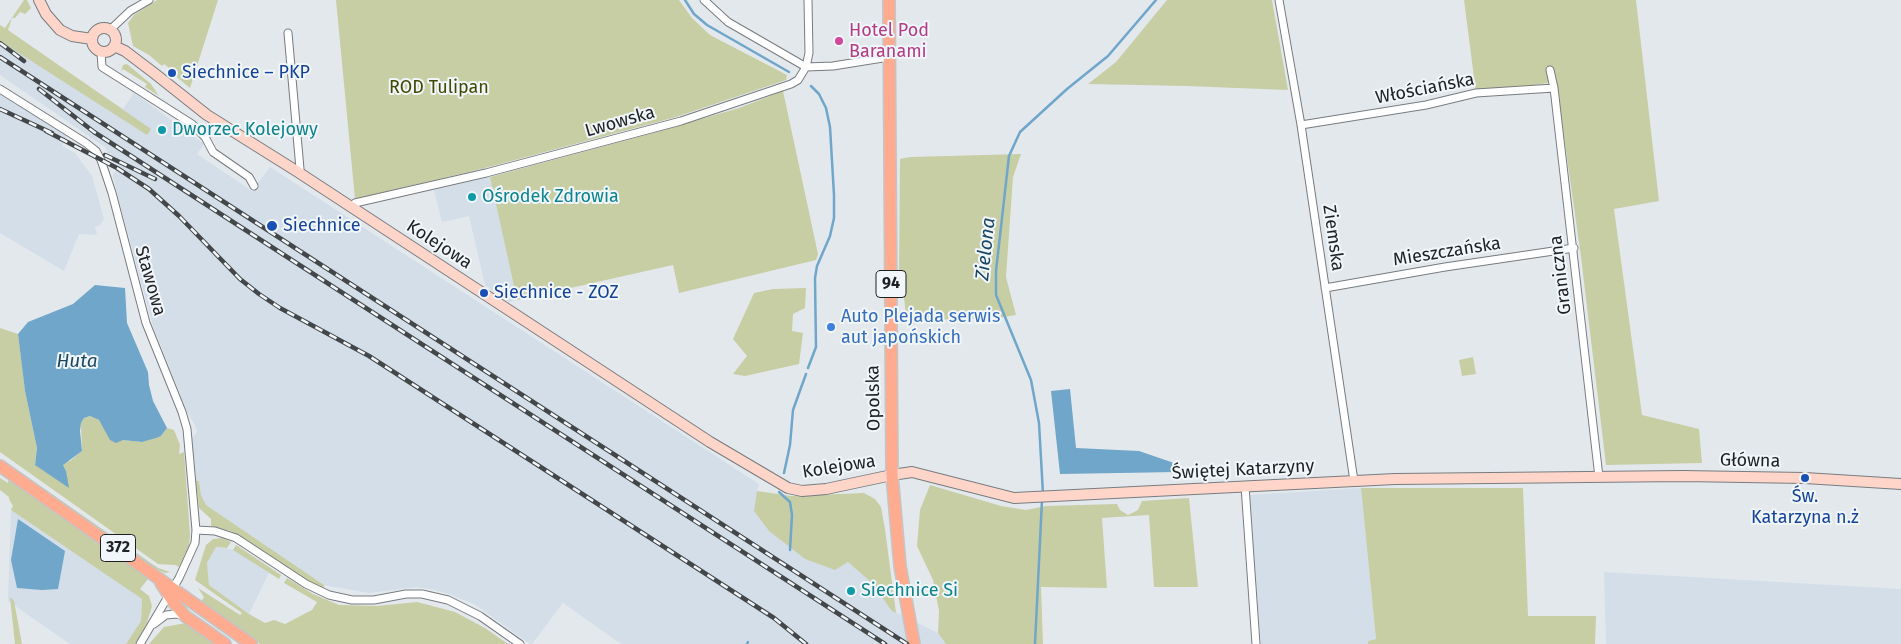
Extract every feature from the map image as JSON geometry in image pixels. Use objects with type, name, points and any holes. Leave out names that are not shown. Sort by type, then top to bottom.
[{"type":"main road","name":"Opolska","points":[[890,0],[892,475],[900,566],[913,639]]},
{"type":"main road","name":"372","points":[[0,466],[156,575],[172,592],[251,644]]},
{"type":"main road","name":"372","points":[[172,592],[185,616],[225,644]]},
{"type":"street","points":[[39,0],[53,24],[60,30],[72,36],[92,39]]},
{"type":"street","points":[[110,30],[130,11],[149,0]]},
{"type":"street","points":[[704,0],[728,22],[806,66],[833,66],[889,57]]},
{"type":"street","points":[[806,66],[809,52],[808,0]]},
{"type":"street","name":"Ziemska","points":[[1279,0],[1301,126],[1354,480]]},
{"type":"street","points":[[104,28],[110,30],[115,37],[114,46],[109,51],[101,52],[94,47],[92,39],[94,34],[104,28]]},
{"type":"street","points":[[288,33],[300,169],[298,172]]},
{"type":"street","name":"Kolejowa","points":[[114,46],[154,72],[207,115],[298,172],[710,442],[788,488],[813,491],[892,475]]},
{"type":"street","points":[[101,52],[102,67],[192,124],[205,137],[213,152],[249,177],[254,186]]},
{"type":"street","name":"Lwowska","points":[[350,207],[355,204],[486,173],[681,120],[792,84],[798,80],[806,66]]},
{"type":"street","name":"Graniczna","points":[[1550,70],[1554,88],[1574,248],[1599,477]]},
{"type":"street","name":"Włościańska","points":[[1301,126],[1426,105],[1476,93],[1554,88]]},
{"type":"street","name":"Stawowa","points":[[0,89],[86,143],[96,151],[101,160],[112,193],[146,323],[187,429],[196,530],[195,543],[172,592],[140,644]]},
{"type":"street","name":"Mieszczańska","points":[[1325,288],[1445,267],[1574,248]]},
{"type":"street","name":"Świętej Katarzyny","points":[[892,475],[912,472],[1005,497],[1027,498],[1354,480],[1599,477]]},
{"type":"street","name":"Główna","points":[[1599,477],[1805,478],[1901,484]]},
{"type":"street","points":[[1246,486],[1256,644]]},
{"type":"street","points":[[196,530],[215,531],[236,538],[306,584],[329,595],[352,600],[374,600],[406,594],[422,594],[448,600],[480,616],[520,644]]},
{"type":"street","points":[[152,626],[166,615],[177,614],[185,616]]},
{"type":"shaded area","points":[[0,26],[123,109],[134,93],[204,144],[197,154],[252,191],[270,167],[759,484],[757,491],[767,529],[805,559],[835,569],[848,562],[872,583],[891,610],[938,633],[946,644],[621,644],[563,603],[532,644],[530,644],[474,604],[449,594],[416,587],[369,593],[324,585],[206,505],[201,495],[199,481],[196,481],[192,438],[197,432],[153,326],[113,175],[119,165],[109,160],[106,148],[0,75]]},
{"type":"shaded area","points":[[0,94],[67,135],[62,146],[75,153],[92,176],[104,219],[100,225],[95,227],[97,235],[79,234],[64,271],[0,233]]},
{"type":"shaded area","points":[[490,177],[517,300],[509,302],[485,285],[469,216],[442,222],[434,190]]},
{"type":"shaded area","points":[[1361,488],[1376,639],[1368,641],[1368,644],[1261,644],[1249,495]]},
{"type":"shaded area","points":[[11,510],[142,599],[141,621],[126,644],[70,644],[8,601]]},
{"type":"shaded area","points":[[216,547],[236,550],[269,573],[249,614],[209,585],[207,563]]},
{"type":"shaded area","points":[[1604,572],[1901,589],[1901,644],[1606,644]]},
{"type":"green space","points":[[24,0],[27,0],[31,8],[25,14],[20,12],[15,18],[12,18],[8,30],[151,129],[147,135],[0,41],[0,25],[5,28]]},
{"type":"green space","points":[[157,0],[218,0],[190,88],[164,64],[162,66],[149,55],[133,46],[128,23],[134,15]]},
{"type":"green space","name":"ROD Tulipan","points":[[336,0],[679,0],[692,18],[710,35],[787,75],[786,80],[676,117],[485,168],[355,199]]},
{"type":"green space","points":[[1167,0],[1272,0],[1288,90],[1088,84],[1116,62]]},
{"type":"green space","points":[[1464,0],[1636,0],[1659,201],[1614,209],[1642,415],[1699,429],[1702,463],[1606,465],[1581,257],[1555,73],[1548,83],[1476,93]]},
{"type":"green space","points":[[127,64],[151,84],[159,96],[145,87],[147,84],[123,69],[121,72],[123,65]]},
{"type":"green space","points":[[783,91],[818,254],[816,260],[679,293],[673,265],[517,300],[490,177],[739,108]]},
{"type":"green space","points":[[1021,154],[1013,177],[1006,277],[1016,315],[986,320],[972,318],[920,321],[914,324],[907,322],[903,290],[899,276],[900,159],[910,157]]},
{"type":"green space","points":[[806,288],[805,308],[793,314],[792,331],[803,333],[799,364],[745,376],[733,374],[747,356],[733,339],[754,293],[773,289]]},
{"type":"green space","points":[[0,328],[18,334],[25,391],[37,448],[35,464],[66,471],[63,465],[65,462],[70,461],[82,451],[81,423],[84,418],[90,416],[99,420],[104,428],[123,440],[142,442],[161,436],[167,428],[174,430],[180,445],[179,454],[184,452],[190,535],[189,546],[179,567],[158,564],[0,452]]},
{"type":"green space","points":[[1473,357],[1476,374],[1462,376],[1459,360]]},
{"type":"green space","points":[[9,464],[158,568],[170,572],[165,573],[154,568]]},
{"type":"green space","points":[[9,476],[157,581],[156,585],[148,579],[140,589],[149,596],[152,606],[146,626],[135,644],[126,644],[141,621],[142,599],[11,510],[13,506],[9,497],[0,490],[0,478],[8,483]]},
{"type":"green space","points":[[196,481],[199,481],[201,495],[206,505],[324,585],[324,588],[309,581],[231,531],[211,526],[211,519],[199,508]]},
{"type":"green space","points":[[930,485],[1001,506],[1026,510],[1046,506],[1117,504],[1120,510],[1128,515],[1138,510],[1142,501],[1189,498],[1198,587],[1154,587],[1149,515],[1102,518],[1107,588],[1041,587],[1043,644],[946,644],[938,633],[939,611],[933,580],[917,546],[920,510]]},
{"type":"green space","points":[[1361,488],[1523,488],[1528,616],[1596,616],[1595,644],[1368,644],[1368,641],[1376,639]]},
{"type":"green space","points":[[757,491],[791,496],[864,493],[875,499],[881,507],[896,613],[891,610],[872,583],[848,562],[835,570],[805,559],[769,531],[754,511]]},
{"type":"green space","points":[[222,538],[231,542],[227,548],[216,547],[207,563],[209,585],[249,614],[265,623],[274,620],[285,624],[312,610],[317,602],[284,583],[287,578],[313,594],[339,605],[377,606],[417,602],[455,612],[485,628],[508,644],[260,644],[201,602],[204,597],[198,588],[240,615],[242,613],[195,580],[206,545],[213,539]]},
{"type":"green space","points":[[236,545],[281,575],[279,579],[233,550]]},
{"type":"green space","points":[[10,597],[14,601],[22,644],[15,644]]},
{"type":"green space","points":[[186,623],[216,644],[149,644],[164,627]]},
{"type":"water","name":"Huta","points":[[95,285],[125,288],[127,323],[148,372],[153,401],[167,428],[161,436],[156,438],[142,442],[123,440],[116,443],[110,440],[99,420],[90,416],[84,418],[80,431],[82,451],[63,465],[69,488],[35,465],[37,448],[25,391],[18,334],[28,322],[73,304]]},
{"type":"water","points":[[1070,389],[1076,448],[1139,451],[1174,463],[1177,472],[1060,474],[1051,391]]},
{"type":"water","points":[[18,519],[65,551],[58,589],[17,588],[11,560]]},
{"type":"waterway","points":[[685,0],[694,14],[707,25],[789,72]]},
{"type":"waterway","name":"Zielona","points":[[1043,494],[1039,423],[1031,380],[996,295],[996,271],[1009,156],[1020,132],[1067,89],[1108,56],[1156,0]]},
{"type":"waterway","points":[[808,368],[816,347],[815,278],[817,266],[830,236],[834,218],[830,127],[826,108],[819,94],[811,86]]},
{"type":"waterway","points":[[784,473],[790,445],[793,410],[806,374]]},
{"type":"waterway","points":[[779,492],[790,502],[792,515],[790,550]]},
{"type":"waterway","name":"Zielona","points":[[1035,644],[1042,500]]},
{"type":"railway","points":[[0,43],[24,61]]},
{"type":"railway","points":[[0,57],[907,644]]},
{"type":"railway","points":[[39,89],[94,132],[885,644]]},
{"type":"railway","points":[[0,109],[52,133]]},
{"type":"railway","points":[[46,131],[117,168],[149,189],[179,216],[240,279],[259,294],[280,308],[369,356],[774,618],[806,644]]},
{"type":"railway","points":[[105,155],[155,179]]},
{"type":"place","name":"Hotel Pod Baranami","points":[[839,41]]},
{"type":"place","name":"Siechnice – PKP","points":[[172,73]]},
{"type":"place","name":"Dworzec Kolejowy","points":[[162,130]]},
{"type":"place","name":"Ośrodek Zdrowia","points":[[472,197]]},
{"type":"place","name":"Siechnice","points":[[272,226]]},
{"type":"place","name":"Siechnice - ZOZ","points":[[484,293]]},
{"type":"place","name":"Auto Plejada serwis aut japońskich","points":[[831,327]]},
{"type":"place","name":"Św. Katarzyna n.ż","points":[[1805,478]]},
{"type":"place","name":"Siechnice Si","points":[[851,591]]}]
